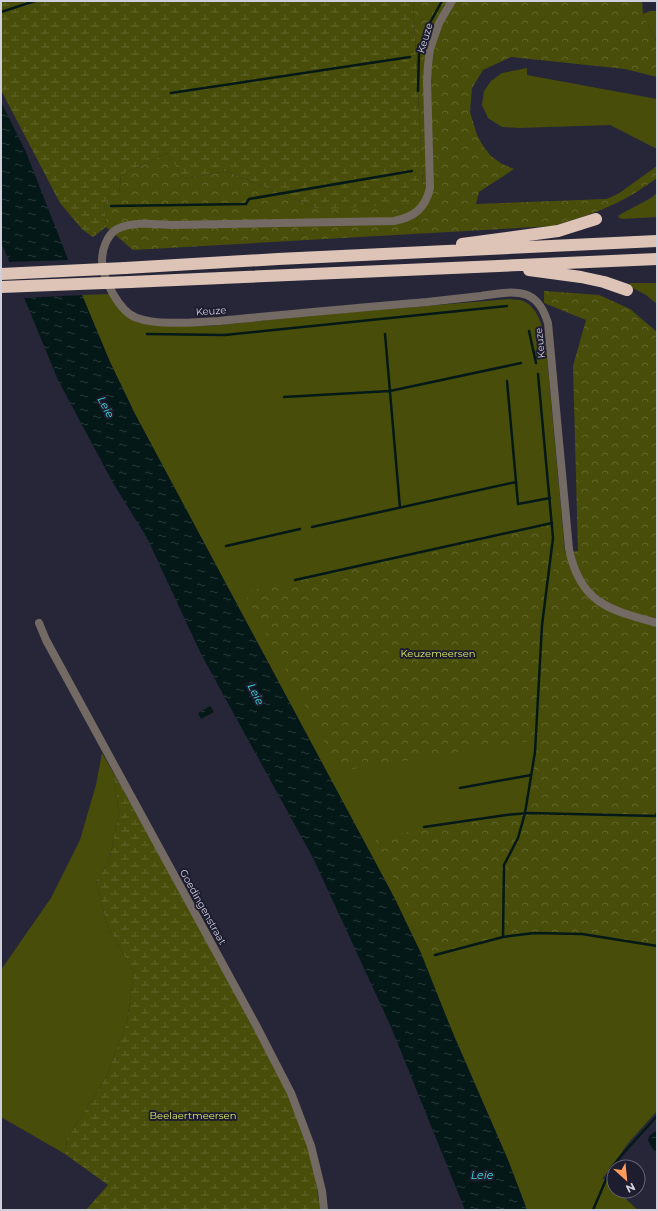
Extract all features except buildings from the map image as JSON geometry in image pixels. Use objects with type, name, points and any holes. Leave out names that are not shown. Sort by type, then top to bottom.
[{"type":"highway","points":[[378,255],[558,231],[596,219]]},
{"type":"highway","points":[[1,274],[278,259],[657,242]]},
{"type":"highway","points":[[1,287],[657,259]]},
{"type":"highway","points":[[512,266],[533,271],[581,277],[604,282],[627,290]]},
{"type":"street","name":"Keuze","points":[[452,1],[439,24],[430,49],[427,81],[430,188],[428,198],[423,206],[415,213],[405,219],[394,221],[171,225],[136,224],[116,230],[106,241],[102,259],[106,277],[121,306],[127,313],[136,318],[148,321],[165,322],[219,321],[427,302],[494,294],[514,293],[526,295],[533,299],[540,306],[548,323],[569,549],[572,564],[577,577],[595,599],[608,608],[657,623]]},
{"type":"street","name":"Goedingenstraat","points":[[39,623],[46,640],[257,1027],[291,1093],[311,1146],[322,1191],[324,1210]]},
{"type":"green space","points":[[1,1],[413,1],[423,185],[408,203],[321,210],[226,171],[184,179],[167,153],[121,175],[119,195],[104,203],[106,227],[93,237],[82,229],[60,203],[1,90]]},
{"type":"green space","points":[[413,1],[642,1],[643,14],[657,43],[657,77],[625,69],[511,57],[483,70],[472,88],[470,112],[477,135],[491,156],[502,164],[514,169],[479,192],[476,204],[606,199],[618,194],[657,166],[657,178],[635,193],[612,205],[553,226],[133,250],[106,227],[104,203],[119,195],[121,175],[167,153],[184,179],[226,171],[321,210],[423,185]]},
{"type":"green space","points":[[650,11],[657,11],[657,43],[643,14]]},
{"type":"green space","points":[[527,68],[527,75],[657,99],[657,149],[610,125],[519,128],[502,127],[488,118],[482,105],[484,91],[491,81],[502,73]]},
{"type":"green space","points":[[657,193],[657,217],[622,219],[618,217],[619,215],[651,198]]},
{"type":"green space","points":[[630,283],[657,283],[657,304],[646,295],[629,286]]},
{"type":"green space","name":"Keuzemeersen","points":[[544,291],[599,295],[630,309],[657,332],[657,780],[647,815],[657,817],[657,946],[582,934],[534,933],[503,937],[430,956],[375,838],[524,813],[536,740],[340,771],[244,592],[552,523],[553,538],[542,631],[549,632],[555,553],[578,551],[573,366],[586,320],[544,303]]},
{"type":"green space","points":[[110,294],[126,316],[137,322],[152,325],[210,326],[317,315],[510,299],[520,300],[528,304],[535,311],[545,336],[565,553],[555,553],[657,641],[657,1111],[629,1142],[617,1159],[606,1159],[606,1174],[603,1178],[606,1181],[606,1199],[626,1199],[638,1210],[527,1210],[508,1160],[395,899],[135,414],[110,362],[82,295]]},
{"type":"green space","points":[[102,753],[113,772],[119,813],[109,862],[96,881],[108,928],[134,972],[127,1022],[106,1077],[67,1139],[65,1154],[1,1117],[1,970],[51,898],[80,840],[96,785]]},
{"type":"green space","name":"Beelaertmeersen","points":[[113,772],[179,888],[294,1105],[314,1166],[320,1210],[86,1210],[108,1185],[65,1154],[67,1139],[106,1077],[127,1022],[134,972],[108,928],[96,881],[109,862],[119,813]]},
{"type":"water","name":"Leie","points":[[1,102],[26,152],[82,295],[110,362],[135,414],[395,899],[421,953],[454,1036],[508,1160],[527,1210],[465,1210],[391,1027],[313,858],[201,654],[147,538],[113,483],[58,380],[1,242]]},
{"type":"water","points":[[210,706],[214,712],[201,719],[198,713]]},
{"type":"water","points":[[657,1130],[657,1153],[652,1148],[648,1140],[649,1136]]},
{"type":"pier","points":[[70,260],[84,295],[22,298],[7,262]]},
{"type":"waterway","points":[[1,12],[35,1]]},
{"type":"waterway","points":[[418,91],[419,52],[427,28],[442,1]]},
{"type":"waterway","points":[[171,93],[410,57]]},
{"type":"waterway","points":[[111,206],[246,204],[249,199],[412,171]]},
{"type":"waterway","points":[[147,334],[225,335],[507,306]]},
{"type":"waterway","points":[[529,331],[536,363]]},
{"type":"waterway","points":[[385,334],[400,508]]},
{"type":"waterway","points":[[284,397],[390,391],[521,363]]},
{"type":"waterway","points":[[435,955],[503,937],[504,865],[518,838],[525,813],[535,752],[542,625],[553,538],[538,374]]},
{"type":"waterway","points":[[507,381],[518,504],[550,498]]},
{"type":"waterway","points":[[312,527],[516,482]]},
{"type":"waterway","points":[[295,580],[552,523]]},
{"type":"waterway","points":[[226,546],[300,529]]},
{"type":"waterway","points":[[460,788],[531,775]]},
{"type":"waterway","points":[[424,827],[529,813],[656,816],[657,813]]},
{"type":"waterway","points":[[503,937],[534,933],[582,934],[657,946]]},
{"type":"waterway","points":[[593,1210],[611,1168],[657,1116]]}]
